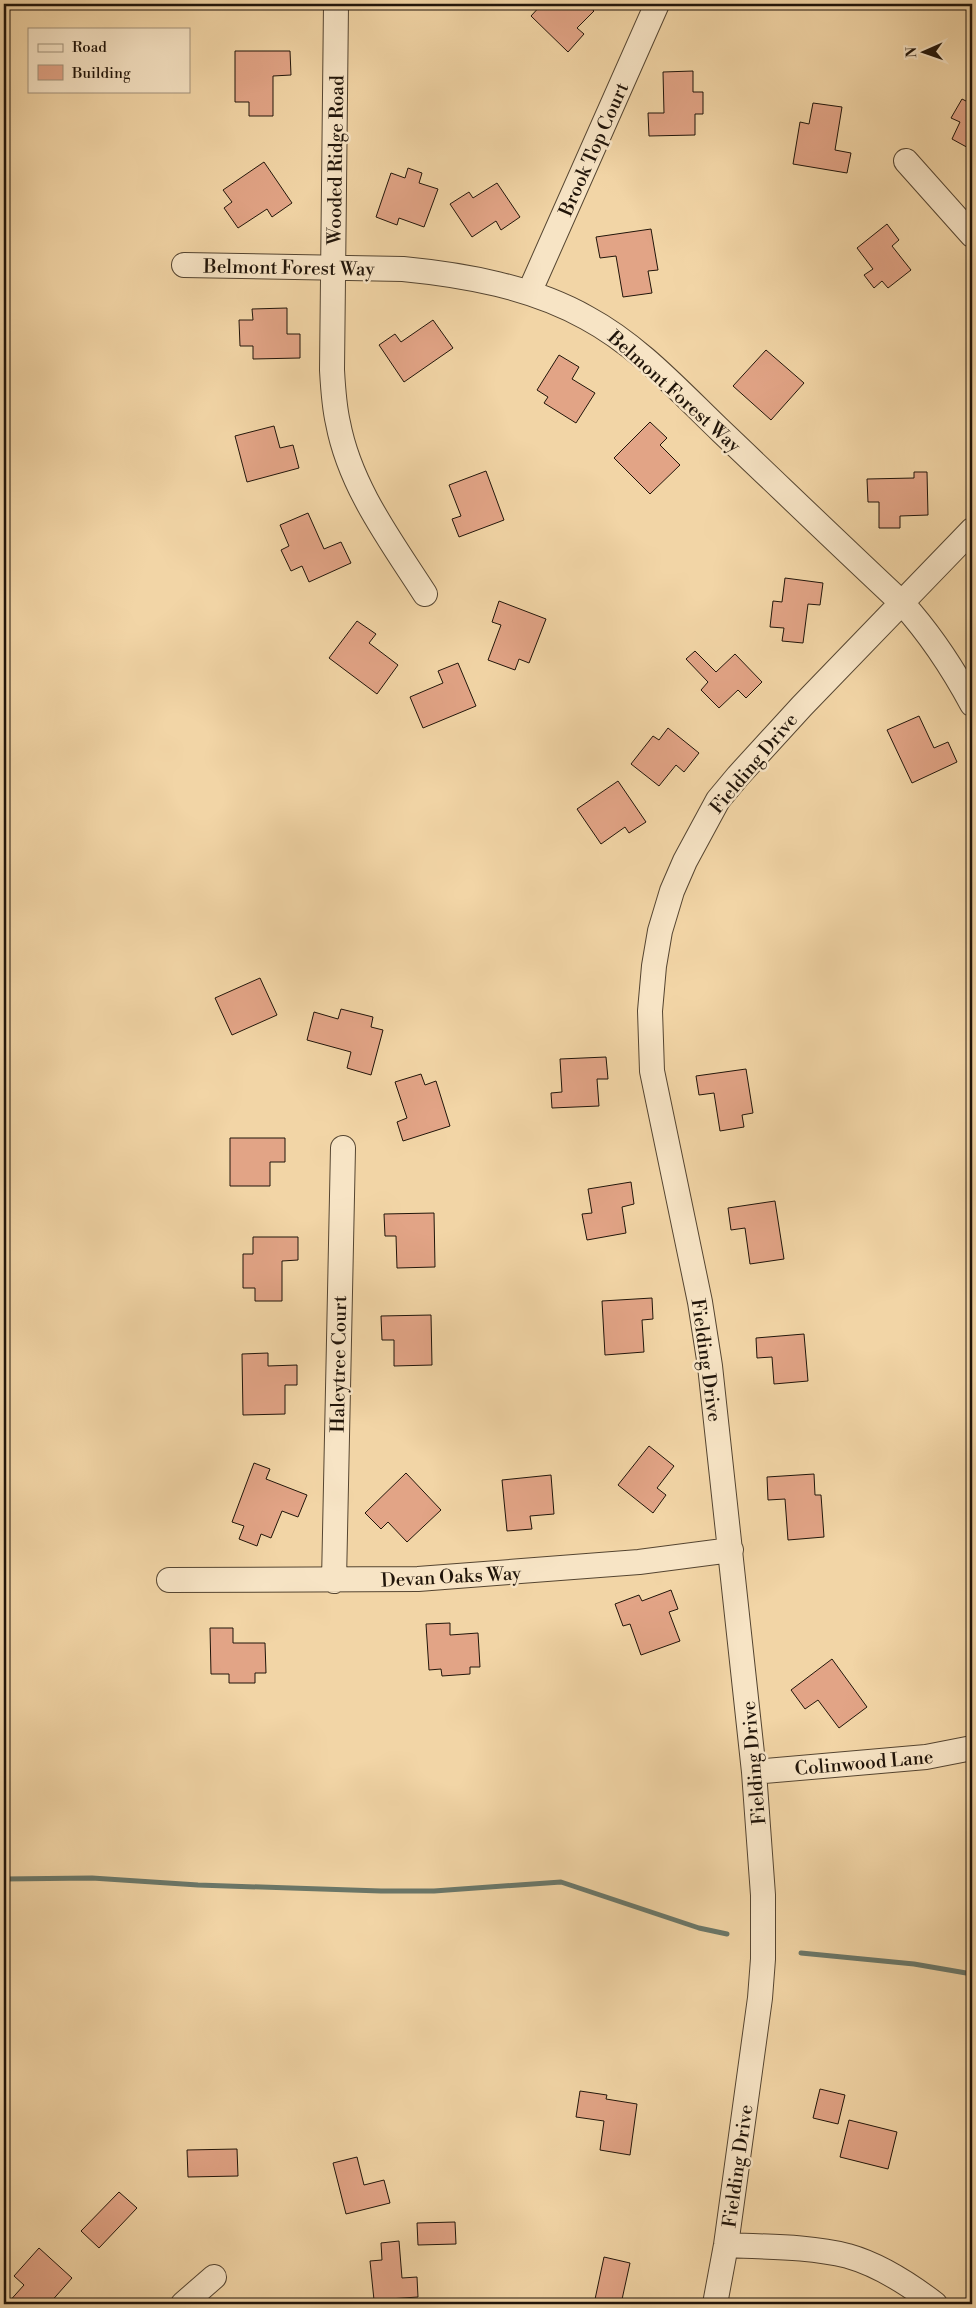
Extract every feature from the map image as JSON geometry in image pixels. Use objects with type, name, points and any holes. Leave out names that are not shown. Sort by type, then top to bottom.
[{"type":"street","name":"Wooded Ridge Road","points":[[336,4],[333,380],[338,424],[344,446],[368,503],[425,594]]},
{"type":"street","name":"Brook Top Court","points":[[529,293],[657,4]]},
{"type":"street","points":[[906,161],[972,235]]},
{"type":"street","name":"Belmont Forest Way","points":[[184,265],[402,268],[436,272],[529,293],[585,316],[630,346],[666,378],[902,604],[926,630],[944,654],[972,704]]},
{"type":"street","name":"Fielding Drive","points":[[715,2304],[726,2245],[751,2064],[763,1959],[761,1848],[732,1550],[710,1366],[700,1302],[652,1071],[650,1011],[654,966],[660,931],[672,891],[681,869],[718,800],[802,706],[972,530]]},
{"type":"street","name":"Haleytree Court","points":[[334,1581],[343,1148]]},
{"type":"street","name":"Devan Oaks Way","points":[[169,1580],[334,1581],[418,1579],[639,1562],[732,1550]]},
{"type":"street","name":"Colinwood Lane","points":[[754,1772],[926,1757],[972,1748]]},
{"type":"street","points":[[726,2245],[789,2249],[848,2256],[895,2277],[934,2304]]},
{"type":"street","points":[[182,2304],[214,2277]]},
{"type":"building","points":[[542,4],[586,4],[594,11],[577,28],[584,34],[568,52],[531,16]]},
{"type":"building","points":[[235,51],[290,51],[291,75],[273,76],[273,116],[249,116],[249,102],[235,102]]},
{"type":"building","points":[[693,71],[693,92],[703,92],[703,114],[695,114],[695,135],[649,136],[648,113],[664,113],[663,72]]},
{"type":"building","points":[[962,99],[970,103],[972,100],[972,150],[952,139],[960,122],[951,118]]},
{"type":"building","points":[[813,103],[842,107],[835,150],[851,153],[847,173],[793,164],[800,122],[809,124]]},
{"type":"building","points":[[264,162],[292,203],[272,217],[267,209],[238,228],[224,208],[232,202],[223,190]]},
{"type":"building","points":[[408,168],[422,173],[419,183],[438,189],[424,227],[399,218],[397,225],[376,217],[391,173],[405,178]]},
{"type":"building","points":[[497,183],[520,217],[501,230],[496,221],[472,237],[450,204],[469,192],[473,198]]},
{"type":"building","points":[[887,224],[899,240],[892,246],[911,270],[888,288],[882,281],[874,288],[864,275],[873,269],[857,248]]},
{"type":"building","points":[[651,229],[658,270],[648,271],[652,293],[623,297],[616,256],[600,258],[596,237]]},
{"type":"building","points":[[287,308],[287,334],[300,334],[300,358],[253,359],[253,346],[240,346],[239,320],[253,320],[252,309]]},
{"type":"building","points":[[433,320],[453,348],[404,382],[379,345],[395,334],[401,342]]},
{"type":"building","points":[[766,350],[804,383],[771,420],[733,386]]},
{"type":"building","points":[[559,355],[579,367],[572,379],[595,393],[576,423],[544,403],[548,397],[537,390]]},
{"type":"building","points":[[650,422],[667,438],[660,445],[680,465],[650,494],[614,458]]},
{"type":"building","points":[[274,426],[280,448],[293,445],[299,468],[247,482],[235,436]]},
{"type":"building","points":[[486,471],[504,520],[459,537],[452,519],[461,516],[449,485]]},
{"type":"building","points":[[914,472],[927,472],[928,515],[900,516],[900,528],[879,528],[879,502],[868,502],[867,479],[914,478]]},
{"type":"building","points":[[308,513],[324,549],[341,542],[351,563],[309,582],[302,566],[291,571],[281,550],[289,546],[280,525]]},
{"type":"building","points":[[785,578],[823,583],[820,605],[808,604],[803,643],[782,641],[784,628],[770,627],[773,601],[782,602]]},
{"type":"building","points":[[499,601],[546,619],[529,663],[519,659],[515,670],[488,660],[501,625],[492,622]]},
{"type":"building","points":[[357,621],[376,634],[369,643],[398,665],[377,694],[329,658]]},
{"type":"building","points":[[695,651],[716,672],[735,654],[762,682],[746,698],[738,690],[719,708],[701,690],[708,682],[686,659]]},
{"type":"building","points":[[458,663],[476,706],[423,728],[410,697],[443,683],[438,671]]},
{"type":"building","points":[[919,716],[934,748],[948,742],[957,762],[912,783],[887,730]]},
{"type":"building","points":[[668,728],[699,753],[684,772],[676,765],[659,786],[631,764],[653,736],[659,740]]},
{"type":"building","points":[[618,781],[646,822],[629,833],[625,827],[601,844],[577,809]]},
{"type":"building","points":[[260,978],[277,1015],[232,1035],[215,998]]},
{"type":"building","points":[[341,1009],[373,1017],[371,1027],[383,1030],[371,1075],[347,1068],[351,1052],[307,1040],[314,1012],[338,1019]]},
{"type":"building","points":[[606,1057],[608,1079],[597,1079],[599,1106],[552,1108],[551,1093],[562,1092],[560,1059]]},
{"type":"building","points":[[746,1069],[753,1113],[742,1115],[744,1127],[720,1131],[714,1093],[699,1095],[696,1076]]},
{"type":"building","points":[[421,1074],[425,1085],[436,1081],[450,1126],[403,1141],[397,1122],[407,1118],[395,1082]]},
{"type":"building","points":[[230,1138],[285,1138],[285,1162],[270,1162],[270,1186],[230,1186]]},
{"type":"building","points":[[631,1182],[634,1204],[622,1207],[626,1233],[587,1240],[582,1214],[592,1213],[588,1189]]},
{"type":"building","points":[[775,1201],[784,1259],[750,1264],[745,1228],[731,1230],[728,1208]]},
{"type":"building","points":[[434,1213],[435,1267],[397,1268],[396,1236],[385,1236],[384,1214]]},
{"type":"building","points":[[253,1237],[298,1237],[298,1260],[282,1261],[282,1301],[255,1301],[255,1288],[243,1288],[243,1254],[253,1254]]},
{"type":"building","points":[[652,1298],[653,1319],[642,1320],[644,1352],[605,1355],[602,1301]]},
{"type":"building","points":[[431,1315],[432,1365],[394,1366],[394,1340],[382,1340],[381,1316]]},
{"type":"building","points":[[804,1334],[808,1381],[774,1384],[772,1357],[757,1358],[756,1338]]},
{"type":"building","points":[[268,1353],[268,1366],[297,1365],[297,1385],[285,1385],[285,1414],[243,1415],[242,1354]]},
{"type":"building","points":[[649,1446],[674,1466],[657,1488],[666,1495],[653,1513],[618,1485]]},
{"type":"building","points":[[254,1463],[270,1469],[266,1479],[307,1495],[298,1517],[282,1511],[271,1538],[261,1534],[257,1546],[239,1539],[244,1526],[232,1522]]},
{"type":"building","points":[[406,1473],[441,1510],[407,1542],[388,1522],[381,1529],[365,1513]]},
{"type":"building","points":[[814,1474],[815,1495],[821,1495],[824,1537],[788,1540],[785,1499],[768,1500],[767,1477]]},
{"type":"building","points":[[551,1475],[554,1514],[530,1516],[532,1529],[507,1531],[502,1480]]},
{"type":"building","points":[[671,1590],[678,1609],[669,1612],[680,1641],[641,1655],[630,1624],[623,1626],[615,1604],[639,1595],[642,1601]]},
{"type":"building","points":[[450,1623],[450,1635],[478,1633],[480,1667],[470,1667],[470,1674],[442,1676],[441,1669],[429,1670],[426,1624]]},
{"type":"building","points":[[210,1628],[233,1628],[233,1643],[265,1643],[266,1673],[255,1673],[255,1683],[229,1683],[229,1674],[211,1674]]},
{"type":"building","points":[[832,1659],[867,1707],[839,1728],[818,1700],[805,1709],[791,1690]]},
{"type":"building","points":[[820,2089],[845,2095],[838,2124],[813,2118]]},
{"type":"building","points":[[580,2091],[607,2095],[606,2099],[637,2104],[630,2155],[600,2150],[604,2121],[576,2117]]},
{"type":"building","points":[[849,2120],[897,2132],[888,2169],[840,2157]]},
{"type":"building","points":[[237,2149],[238,2176],[188,2177],[187,2150]]},
{"type":"building","points":[[357,2157],[364,2185],[384,2180],[390,2203],[346,2214],[333,2163]]},
{"type":"building","points":[[119,2192],[137,2208],[99,2248],[81,2231]]},
{"type":"building","points":[[455,2222],[456,2244],[418,2245],[417,2223]]},
{"type":"building","points":[[399,2241],[402,2278],[417,2277],[418,2297],[374,2300],[370,2261],[382,2260],[381,2243]]},
{"type":"building","points":[[39,2248],[72,2278],[49,2304],[7,2304],[24,2285],[14,2276]]},
{"type":"building","points":[[604,2257],[630,2263],[621,2304],[594,2304]]},
{"type":"waterway","points":[[4,1879],[92,1878],[198,1885],[381,1891],[434,1891],[561,1882],[699,1928],[727,1934]]},
{"type":"waterway","points":[[801,1953],[914,1964],[972,1974]]}]
